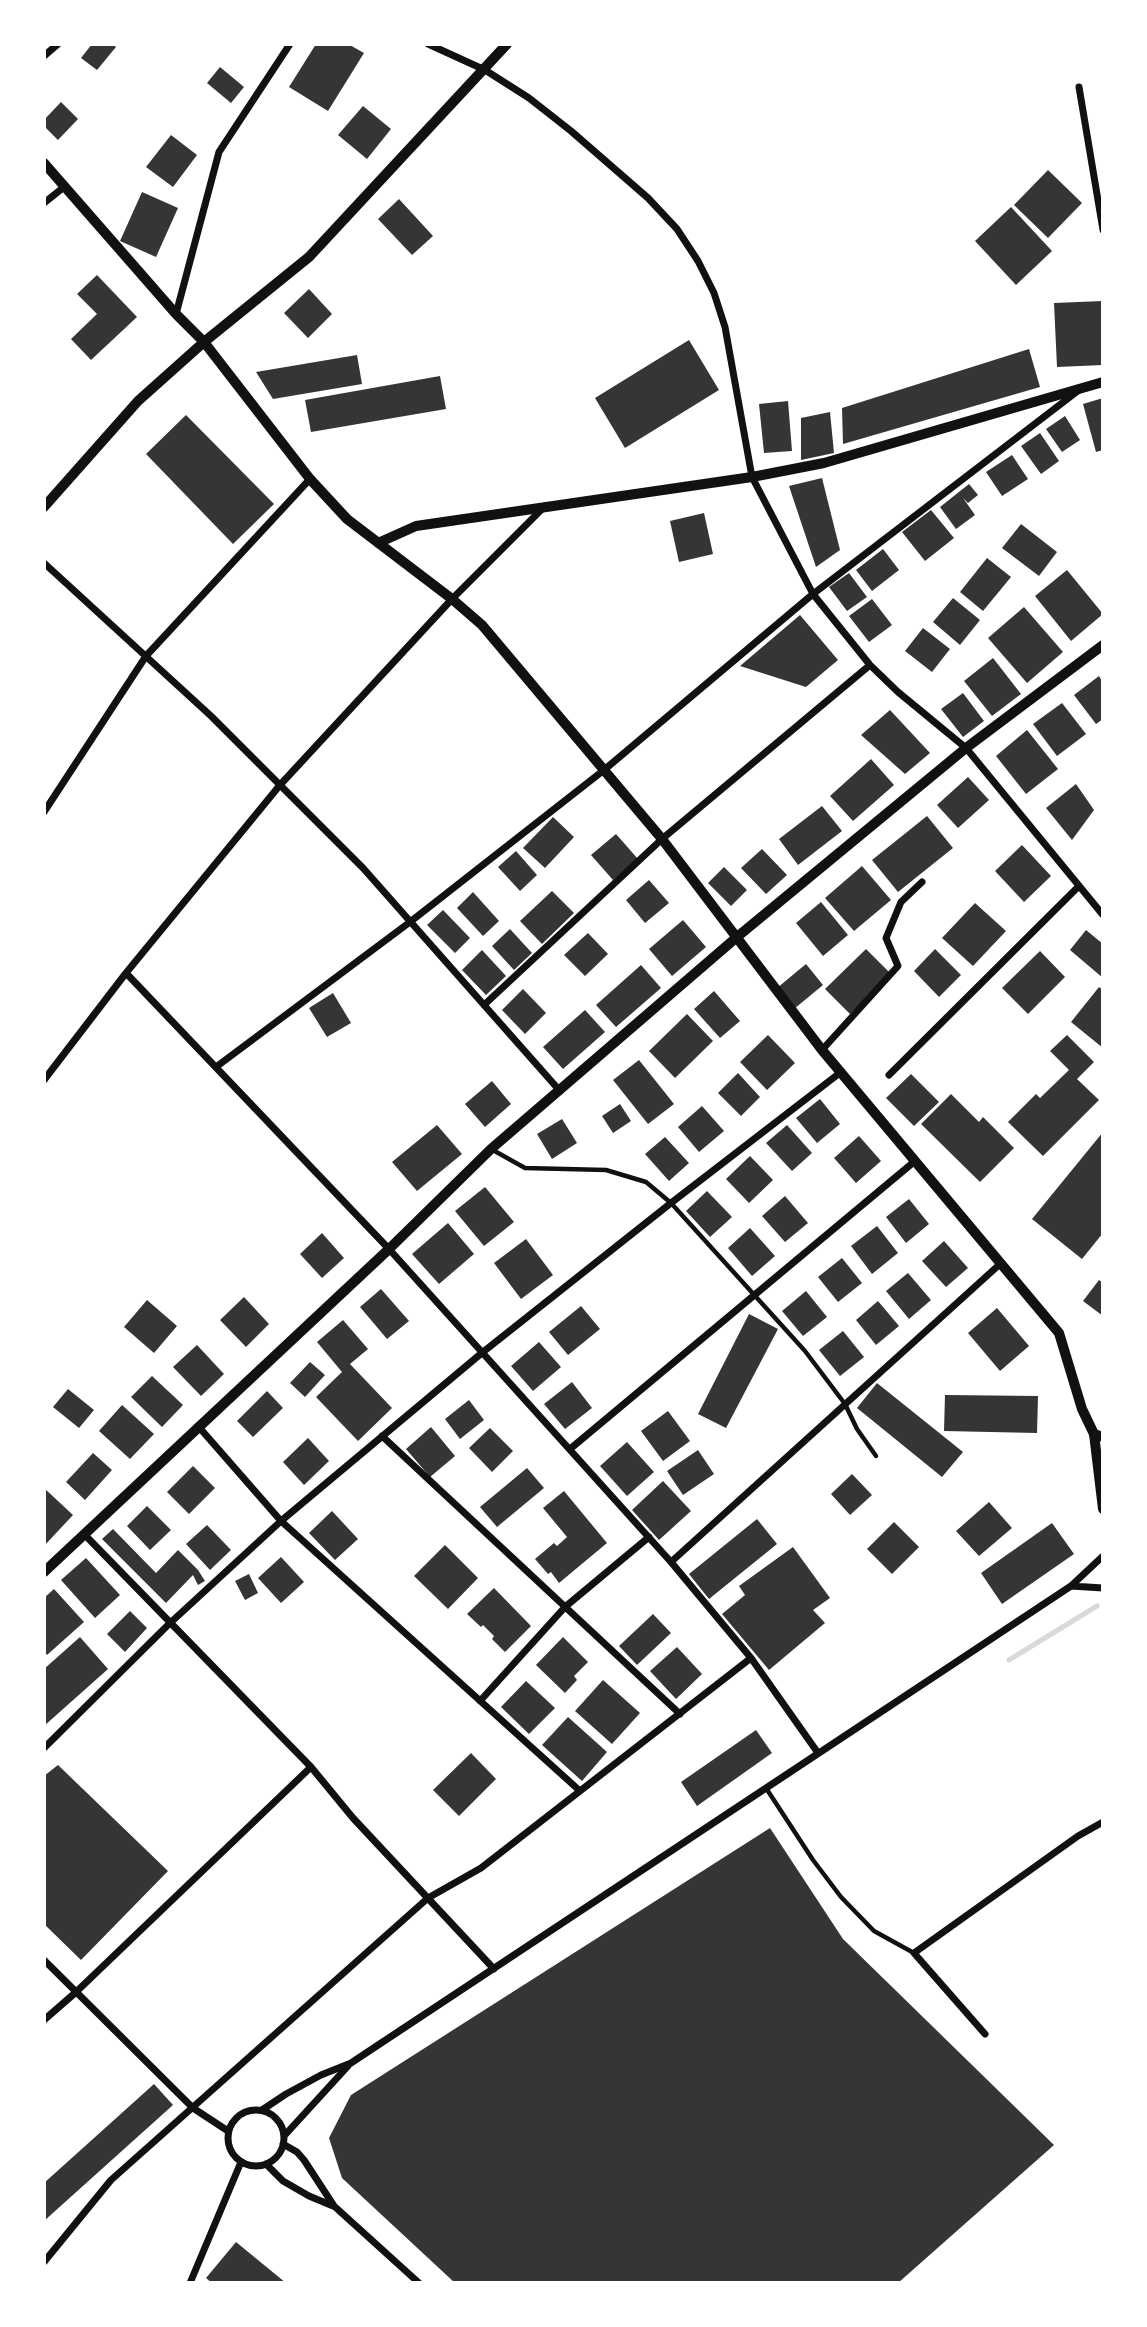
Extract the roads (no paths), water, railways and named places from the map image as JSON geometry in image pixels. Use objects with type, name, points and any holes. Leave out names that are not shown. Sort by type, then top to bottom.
[{"type":"street","points":[[44,56],[58,44]]},
{"type":"street","points":[[176,314],[219,152],[290,44]]},
{"type":"street","points":[[428,44],[485,70],[528,97],[561,122],[648,198],[677,229],[698,261],[714,293],[725,327],[752,477],[813,594],[870,666],[966,748],[1079,886],[1102,910]]},
{"type":"street","points":[[44,507],[138,401],[309,257],[507,44]]},
{"type":"street","points":[[1079,87],[1103,230]]},
{"type":"street","points":[[44,163],[176,314],[205,342],[310,479],[347,520],[452,599],[482,625],[662,839],[822,1050],[1059,1333],[1082,1409],[1099,1436],[1103,1509]]},
{"type":"street","points":[[44,203],[64,187]]},
{"type":"street","points":[[377,543],[415,526],[752,477],[824,463],[1103,382]]},
{"type":"street","points":[[216,1067],[410,922],[604,770],[813,594],[1082,388]]},
{"type":"street","points":[[44,813],[146,656],[310,479]]},
{"type":"street","points":[[44,1080],[126,973],[280,785],[452,599],[545,506]]},
{"type":"street","points":[[44,564],[211,716],[363,868],[560,1091]]},
{"type":"street","points":[[44,1572],[389,1249],[491,1149],[737,937],[966,748],[1103,645]]},
{"type":"street","points":[[484,1005],[662,839],[870,666]]},
{"type":"street","points":[[822,1050],[898,965],[886,938],[901,902],[922,882]]},
{"type":"street","points":[[889,1075],[1079,886]]},
{"type":"street","points":[[126,973],[389,1249],[649,1537],[751,1658],[818,1753]]},
{"type":"street","points":[[44,1748],[169,1624],[281,1521],[483,1352],[841,1072]]},
{"type":"street","points":[[570,1449],[915,1161]]},
{"type":"street","points":[[671,1562],[1000,1264]]},
{"type":"street","points":[[198,1426],[281,1521],[580,1791]]},
{"type":"street","points":[[382,1436],[680,1714]]},
{"type":"street","points":[[84,1534],[311,1767],[353,1818],[494,1969]]},
{"type":"street","points":[[480,1701],[565,1607],[649,1537]]},
{"type":"street","points":[[351,2063],[283,2140],[280,2153],[266,2164],[249,2165],[241,2162],[229,2149],[228,2131],[231,2123],[245,2112],[262,2110],[309,2081],[351,2063],[1071,1586],[1103,1556]]},
{"type":"street","points":[[1071,1586],[1103,1588]]},
{"type":"street","points":[[44,2262],[111,2180],[428,1898],[481,1867],[751,1658]]},
{"type":"street","points":[[44,2020],[311,1767]]},
{"type":"street","points":[[985,2034],[914,1953],[1078,1836],[1103,1822]]},
{"type":"street","points":[[44,1961],[193,2108],[228,2131]]},
{"type":"street","points":[[262,2110],[277,2119],[283,2140],[304,2160],[334,2206],[419,2283]]},
{"type":"street","points":[[190,2283],[241,2162]]},
{"type":"street","points":[[266,2164],[283,2181],[334,2206]]},
{"type":"lane","points":[[491,1149],[525,1168],[606,1170],[646,1182],[671,1203],[805,1351],[845,1404],[857,1429],[876,1456]]},
{"type":"lane","points":[[766,1788],[841,1897],[874,1930],[914,1953]]},
{"type":"waterway","points":[[1009,1660],[1097,1606]]}]
